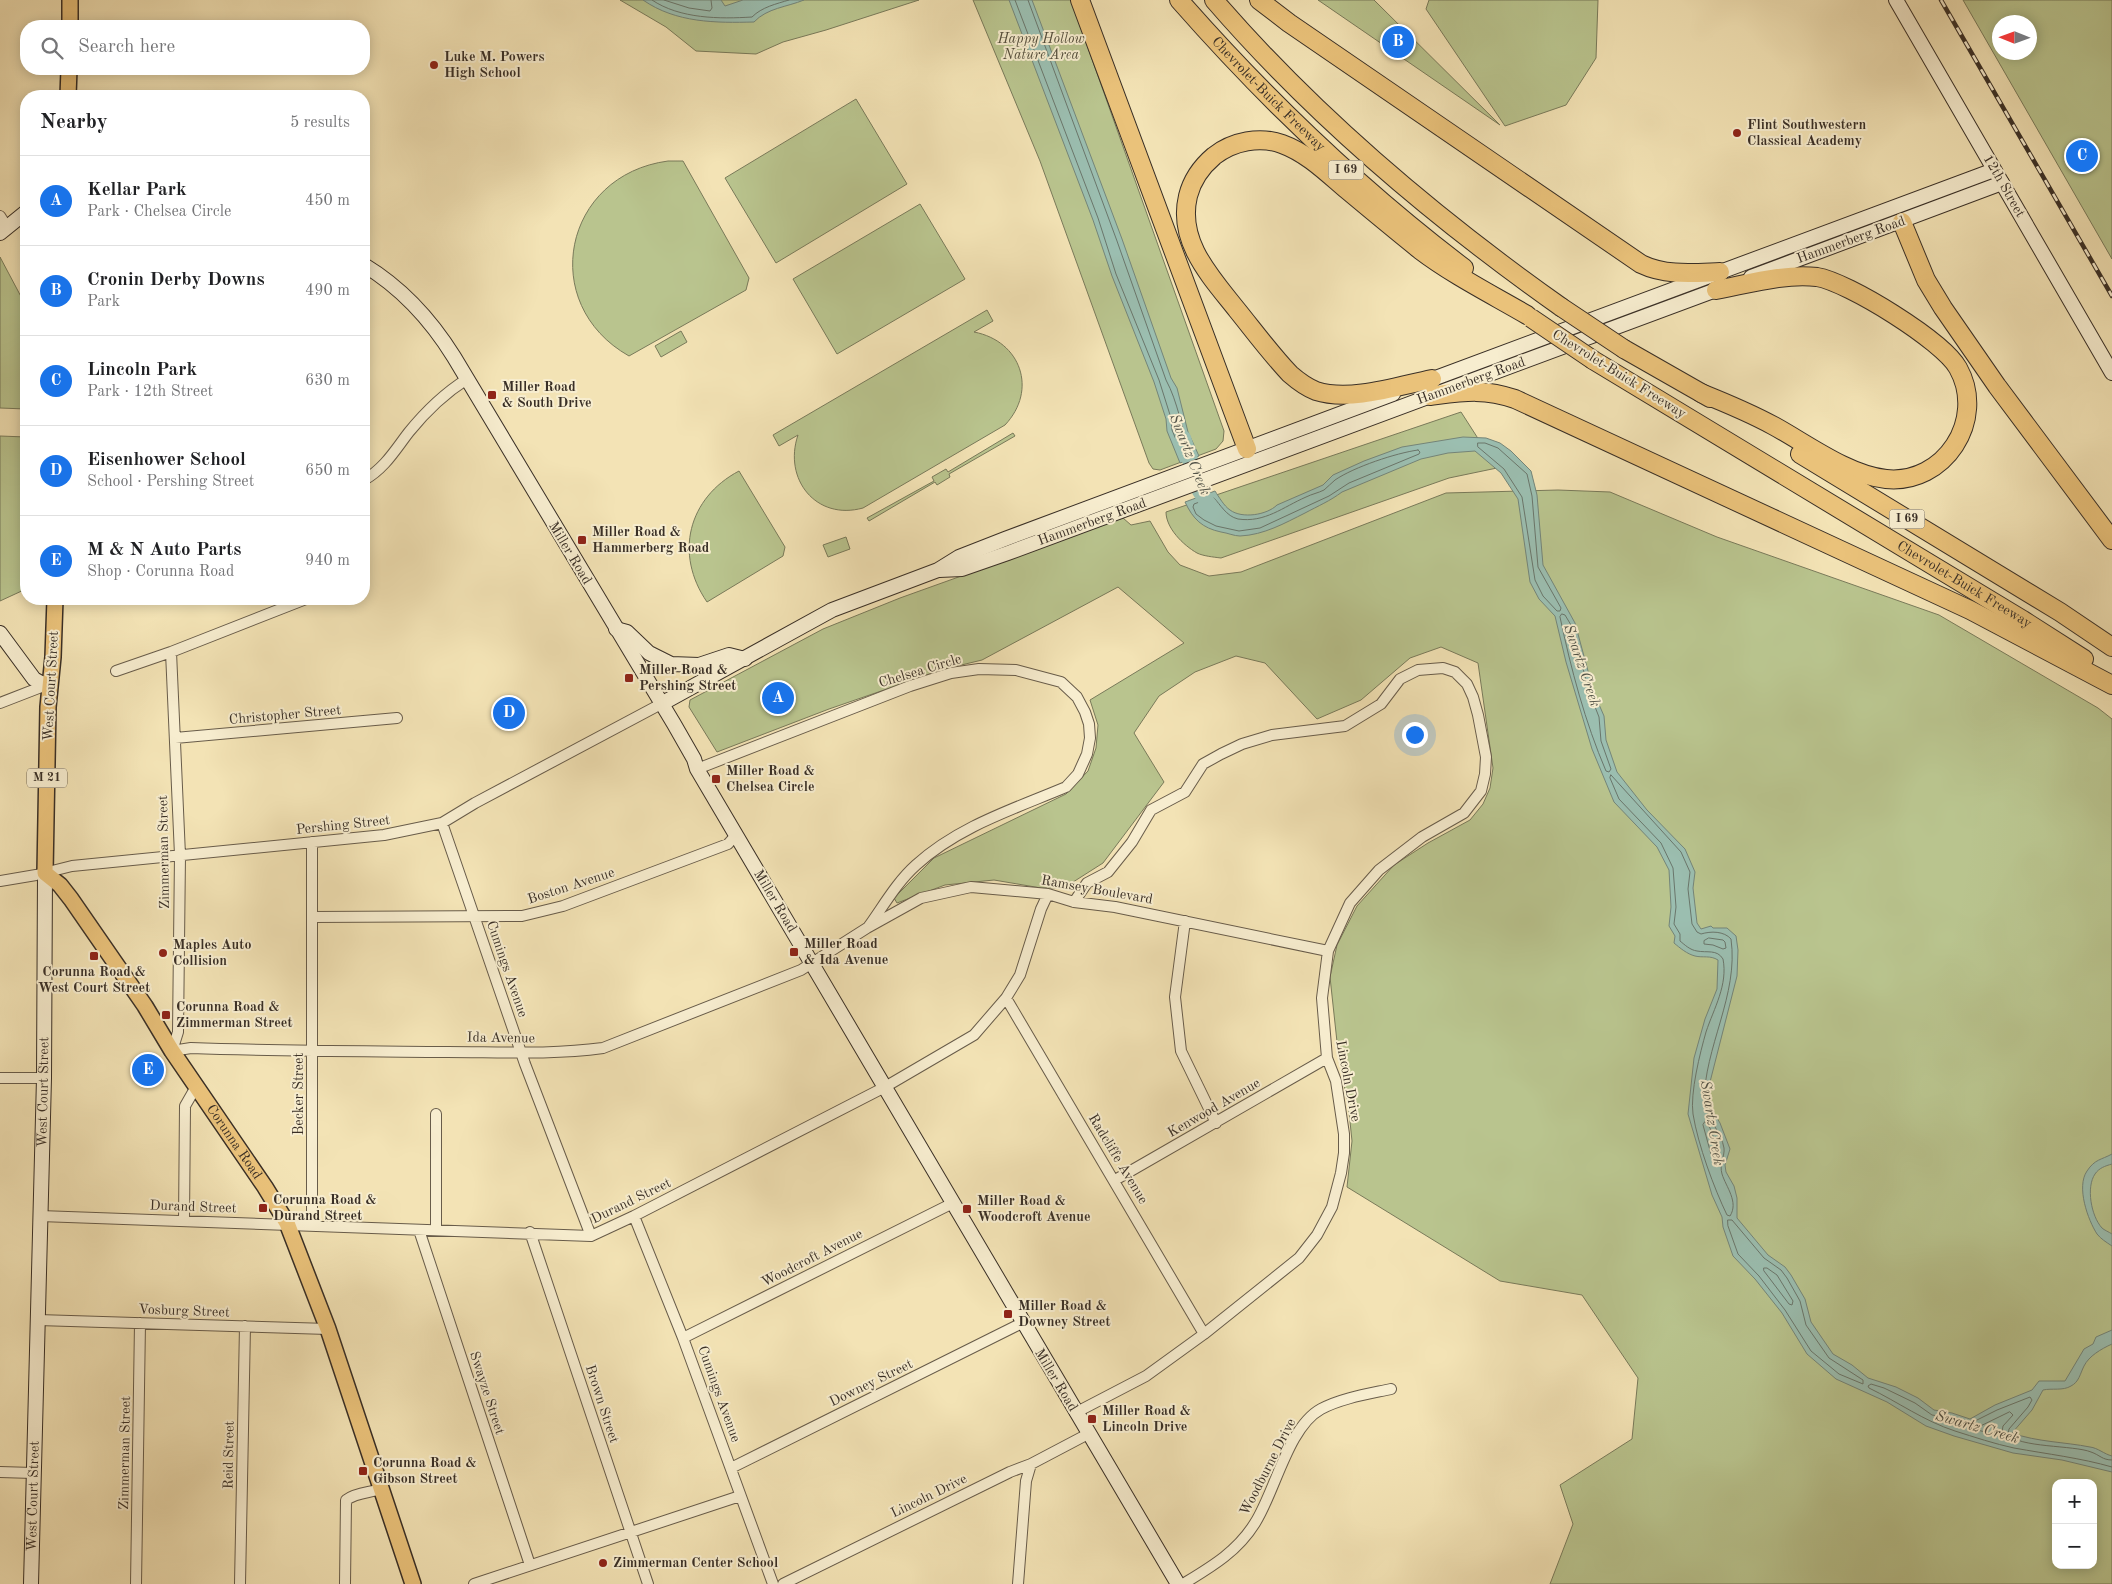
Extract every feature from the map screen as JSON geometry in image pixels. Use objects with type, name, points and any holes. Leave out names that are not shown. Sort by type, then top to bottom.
[{"type":"highway","points":[[1080,0],[1247,449]]},
{"type":"highway","name":"Chevrolet-Buick Freeway","points":[[1179,0],[1242,70],[1370,192],[1420,233],[1529,316],[1593,360],[2023,620],[2112,679]]},
{"type":"highway","name":"Chevrolet-Buick Freeway","points":[[1214,0],[1280,70],[1373,159],[1475,245],[1561,307],[1624,349],[1702,392],[2060,612],[2112,647]]},
{"type":"highway","points":[[1259,0],[1289,23],[1641,264],[1670,273],[1720,272]]},
{"type":"highway","points":[[1529,316],[1438,263],[1389,225],[1322,168],[1292,148],[1271,141],[1249,141],[1226,148],[1207,162],[1193,181],[1187,198],[1185,214],[1189,238],[1194,250],[1208,273],[1276,359],[1290,374],[1311,388],[1335,394],[1431,388],[1473,390],[1495,392],[1515,399],[1970,610],[2112,685]]},
{"type":"highway","points":[[1902,222],[1926,280],[1943,308],[2002,393],[2112,540]]},
{"type":"highway","points":[[1702,392],[1755,416],[1850,468],[1871,476],[1886,479],[1918,475],[1938,464],[1947,457],[1960,439],[1967,418],[1967,396],[1962,377],[1958,367],[1941,347],[1917,330],[1839,284],[1820,278],[1799,277],[1716,290]]},
{"type":"main road","points":[[70,0],[70,20]]},
{"type":"main road","points":[[68,75],[68,90]]},
{"type":"main road","name":"West Court Street","points":[[45,873],[50,684],[55,605]]},
{"type":"main road","name":"Corunna Road","points":[[45,873],[71,899],[145,1006],[172,1051],[265,1187],[287,1224],[328,1329],[414,1584]]},
{"type":"street","name":"12th Street","points":[[1896,0],[2112,373]]},
{"type":"street","name":"Hammerberg Road","points":[[938,570],[962,569],[1266,458],[1431,388],[1720,272],[1994,170]]},
{"type":"street","name":"Hammerberg Road","points":[[661,704],[746,659],[832,610],[938,570],[960,557],[1247,449],[1716,290],[2002,183]]},
{"type":"street","points":[[1882,212],[1894,214],[1902,222]]},
{"type":"street","points":[[2,225],[20,215]]},
{"type":"street","name":"Miller Road","points":[[370,269],[394,286],[419,310],[442,339],[467,379],[694,759],[697,769],[1022,1323],[1178,1584]]},
{"type":"street","points":[[370,475],[386,463],[433,406],[449,391],[467,379]]},
{"type":"street","points":[[1247,449],[1255,455],[1266,458]]},
{"type":"street","points":[[116,671],[171,652],[291,605]]},
{"type":"street","points":[[616,629],[627,632],[649,654],[671,664],[699,665],[729,655],[746,659]]},
{"type":"street","points":[[0,633],[34,679],[41,683],[50,684]]},
{"type":"street","name":"Zimmerman Street","points":[[171,652],[180,856],[178,1032],[172,1051]]},
{"type":"street","name":"Lincoln Drive","points":[[1074,902],[1087,883],[1108,872],[1132,842],[1151,810],[1185,792],[1203,764],[1242,744],[1272,735],[1345,726],[1381,704],[1400,679],[1418,670],[1438,668],[1455,672],[1467,684],[1473,696],[1486,757],[1481,791],[1464,813],[1422,836],[1379,870],[1350,902],[1328,950],[1322,998],[1327,1058],[1336,1080],[1344,1134],[1344,1153],[1332,1207],[1317,1235],[1298,1258],[1204,1334],[1146,1376],[1075,1413]]},
{"type":"street","name":"Chelsea Circle","points":[[697,769],[910,686],[951,674],[979,669],[1016,670],[1061,682],[1077,698],[1089,724],[1088,754],[1078,774],[1066,787],[963,830],[938,847],[916,865],[900,882],[867,928]]},
{"type":"street","points":[[0,702],[50,684]]},
{"type":"street","name":"Pershing Street","points":[[0,881],[72,866],[384,835],[442,823],[475,803],[661,704]]},
{"type":"street","name":"Christopher Street","points":[[176,738],[397,718]]},
{"type":"street","name":"Cumings Avenue","points":[[442,823],[521,1052],[591,1236]]},
{"type":"street","name":"Boston Avenue","points":[[313,917],[474,918],[522,916],[564,906],[728,844],[736,835]]},
{"type":"street","name":"Becker Street","points":[[312,842],[312,1226]]},
{"type":"street","name":"West Court Street","points":[[31,1584],[44,1078],[45,873]]},
{"type":"street","name":"Ramsey Boulevard","points":[[812,963],[867,928],[920,898],[971,887],[1048,894],[1074,902],[1185,921],[1328,950]]},
{"type":"street","name":"Durand Street","points":[[40,1216],[419,1230],[530,1232],[591,1236],[634,1216],[885,1087],[974,1035],[1006,998],[1020,974],[1041,909],[1048,894]]},
{"type":"street","points":[[1185,921],[1175,998],[1181,1050],[1216,1123]]},
{"type":"street","name":"Ida Avenue","points":[[172,1051],[191,1048],[313,1052],[570,1052],[603,1048],[801,970],[812,963]]},
{"type":"street","name":"Radcliffe Avenue","points":[[1006,998],[1115,1180],[1204,1334]]},
{"type":"street","name":"Kenwood Avenue","points":[[1115,1180],[1327,1058]]},
{"type":"street","points":[[0,1078],[44,1078]]},
{"type":"street","points":[[184,1220],[185,1106],[197,1085]]},
{"type":"street","points":[[436,1114],[436,1230]]},
{"type":"street","name":"Woodcroft Avenue","points":[[683,1338],[952,1202]]},
{"type":"street","name":"Cumings Avenue","points":[[634,1216],[683,1338],[773,1584]]},
{"type":"street","name":"Swayze Street","points":[[419,1230],[530,1565]]},
{"type":"street","name":"Brown Street","points":[[530,1232],[648,1584]]},
{"type":"street","name":"Vosburg Street","points":[[38,1320],[328,1329]]},
{"type":"street","name":"Zimmerman Street","points":[[136,1584],[140,1323]]},
{"type":"street","name":"Downey Street","points":[[731,1468],[1022,1323]]},
{"type":"street","name":"Reid Street","points":[[240,1584],[245,1326]]},
{"type":"street","name":"Woodburne Drive","points":[[1183,1584],[1225,1558],[1255,1525],[1271,1494],[1286,1454],[1309,1418],[1320,1409],[1341,1401],[1391,1389]]},
{"type":"street","name":"Lincoln Drive","points":[[783,1584],[1010,1472],[1031,1464],[1088,1434]]},
{"type":"street","points":[[1018,1584],[1026,1481],[1031,1464]]},
{"type":"street","points":[[0,1472],[34,1473]]},
{"type":"street","points":[[344,1584],[346,1500],[356,1493],[370,1493],[381,1489]]},
{"type":"street","points":[[474,1584],[740,1496]]},
{"type":"green space","points":[[620,0],[919,0],[783,42],[756,54],[696,51],[666,27]]},
{"type":"green space","name":"Happy Hollow Nature Area","points":[[973,0],[1071,0],[1224,431],[1223,441],[1216,449],[1160,470],[1153,469],[1149,463],[1040,161]]},
{"type":"green space","points":[[1318,0],[1374,0],[1500,125]]},
{"type":"green space","points":[[1429,0],[1598,0],[1596,58],[1566,105],[1505,126],[1426,9]]},
{"type":"green space","points":[[1963,0],[2112,0],[2112,259],[1998,60],[2037,60],[2037,15],[1992,15],[1992,50]]},
{"type":"green space","points":[[856,99],[907,184],[776,263],[725,178]]},
{"type":"green space","points":[[668,161],[683,161],[749,278],[746,290],[629,356],[600,333],[582,306],[573,275],[575,244],[585,215],[605,190],[632,171]]},
{"type":"green space","points":[[920,204],[965,279],[837,354],[793,279]]},
{"type":"green space","points":[[0,257],[20,295],[20,409],[0,408]]},
{"type":"green space","points":[[987,310],[993,321],[974,332],[990,337],[1003,345],[1013,356],[1019,369],[1022,383],[1021,397],[1015,411],[1005,425],[863,508],[846,510],[831,508],[818,502],[807,493],[795,467],[798,435],[779,446],[773,435]]},
{"type":"green space","points":[[681,331],[687,342],[661,357],[655,346]]},
{"type":"green space","points":[[1461,412],[1497,468],[1449,478],[1221,558],[1202,555],[1192,550],[1176,536],[1169,524],[1166,512]]},
{"type":"green space","points":[[1013,433],[1015,436],[949,474],[950,477],[937,485],[935,482],[869,521],[867,518],[934,481],[932,477],[946,469],[948,472]]},
{"type":"green space","points":[[0,436],[20,437],[20,592],[0,601]]},
{"type":"green space","points":[[739,471],[785,547],[783,556],[707,602],[697,584],[691,565],[689,547],[692,529],[698,512],[708,496],[722,482]]},
{"type":"green space","points":[[1558,490],[1610,492],[1717,537],[1939,615],[2098,708],[2112,719],[2112,1584],[1550,1584],[1573,1524],[1560,1485],[1632,1439],[1638,1378],[1582,1295],[1500,1281],[1347,1187],[1352,1141],[1338,1051],[1330,977],[1337,945],[1357,906],[1394,865],[1428,843],[1470,820],[1483,804],[1490,788],[1493,768],[1478,663],[1441,647],[1410,658],[1361,700],[1317,719],[1265,663],[1236,656],[1195,672],[1159,696],[1134,733],[1164,782],[1103,863],[1070,884],[1057,888],[1041,888],[994,880],[945,885],[897,903],[894,898],[934,858],[1066,794],[1088,771],[1096,748],[1098,725],[1090,700],[1184,643],[1118,587],[982,660],[945,669],[829,709],[717,752],[689,707],[690,700],[823,629],[900,598],[1123,518],[1131,525],[1150,521],[1168,552],[1180,565],[1209,576],[1241,572],[1446,493]]},
{"type":"green space","points":[[846,537],[850,549],[828,557],[823,545]]},
{"type":"water","points":[[643,0],[721,0],[725,6],[743,0],[804,0],[771,11],[754,22],[711,22],[669,13]]},
{"type":"water","points":[[1009,0],[1032,0],[1122,239],[1171,378],[1177,388],[1188,432],[1199,456],[1180,463],[1167,431],[1166,419],[1154,382],[1112,276],[1093,220]]},
{"type":"water","points":[[1463,437],[1486,438],[1500,443],[1531,471],[1537,495],[1543,565],[1575,623],[1594,693],[1604,716],[1606,740],[1617,772],[1647,810],[1685,849],[1695,872],[1693,888],[1697,923],[1701,929],[1711,926],[1713,928],[1727,928],[1736,936],[1738,950],[1737,976],[1710,1082],[1709,1105],[1720,1123],[1730,1149],[1725,1165],[1737,1198],[1737,1218],[1768,1255],[1785,1267],[1791,1275],[1805,1299],[1811,1322],[1833,1354],[1852,1365],[1868,1378],[1896,1387],[1918,1398],[1934,1410],[1970,1419],[1995,1405],[2032,1390],[2039,1381],[2065,1381],[2084,1349],[2093,1344],[2096,1337],[2112,1330],[2112,1344],[2089,1359],[2076,1382],[2065,1388],[2043,1390],[2032,1410],[2012,1433],[2051,1442],[2096,1449],[2112,1456],[2112,1472],[2062,1460],[2013,1453],[1954,1436],[1926,1426],[1887,1402],[1836,1379],[1807,1354],[1782,1313],[1755,1279],[1733,1256],[1723,1227],[1722,1217],[1712,1195],[1688,1114],[1694,1058],[1705,1019],[1717,989],[1718,960],[1692,955],[1674,943],[1675,936],[1669,926],[1671,907],[1669,870],[1657,847],[1614,802],[1592,749],[1566,662],[1555,616],[1539,599],[1530,582],[1518,499],[1501,473],[1475,451],[1448,453],[1421,459],[1342,492],[1274,528],[1240,536],[1214,530],[1203,525],[1191,513],[1185,502],[1215,491],[1230,510],[1235,513],[1254,515],[1267,511],[1323,485],[1333,475],[1364,461],[1402,447]]},
{"type":"water","points":[[2112,1154],[2112,1164],[2102,1167],[2095,1174],[2090,1194],[2098,1223],[2103,1229],[2112,1234],[2112,1246],[2097,1234],[2094,1228],[2084,1203],[2083,1186],[2084,1178],[2090,1167]]},
{"type":"waterway","name":"Swartz Creek","points":[[1183,438],[1200,491],[1215,514]]},
{"type":"railway","points":[[1941,0],[2112,296]]},
{"type":"place","name":"Cronin Derby Downs","points":[[1398,42]]},
{"type":"place","name":"Luke M. Powers High School","points":[[434,65]]},
{"type":"place","name":"Flint Southwestern Classical Academy","points":[[1737,133]]},
{"type":"place","name":"Lincoln Park","points":[[2082,156]]},
{"type":"place","name":"Miller Road & South Drive","points":[[492,395]]},
{"type":"place","name":"Miller Road & Hammerberg Road","points":[[582,540]]},
{"type":"place","name":"Miller Road & Pershing Street","points":[[629,678]]},
{"type":"place","name":"Kellar Park","points":[[778,698]]},
{"type":"place","name":"Eisenhower School","points":[[509,713]]},
{"type":"place","name":"Miller Road & Chelsea Circle","points":[[716,779]]},
{"type":"place","name":"Miller Road & Ida Avenue","points":[[794,952]]},
{"type":"place","name":"Maples Auto Collision","points":[[163,953]]},
{"type":"place","name":"Corunna Road & West Court Street","points":[[94,956]]},
{"type":"place","name":"Corunna Road & Zimmerman Street","points":[[166,1015]]},
{"type":"place","name":"M & N Auto Parts","points":[[148,1070]]},
{"type":"place","name":"Corunna Road & Durand Street","points":[[263,1208]]},
{"type":"place","name":"Miller Road & Woodcroft Avenue","points":[[967,1209]]},
{"type":"place","name":"Miller Road & Downey Street","points":[[1008,1314]]},
{"type":"place","name":"Miller Road & Lincoln Drive","points":[[1092,1419]]},
{"type":"place","name":"Corunna Road & Gibson Street","points":[[363,1471]]},
{"type":"place","name":"Zimmerman Center School","points":[[603,1563]]}]
